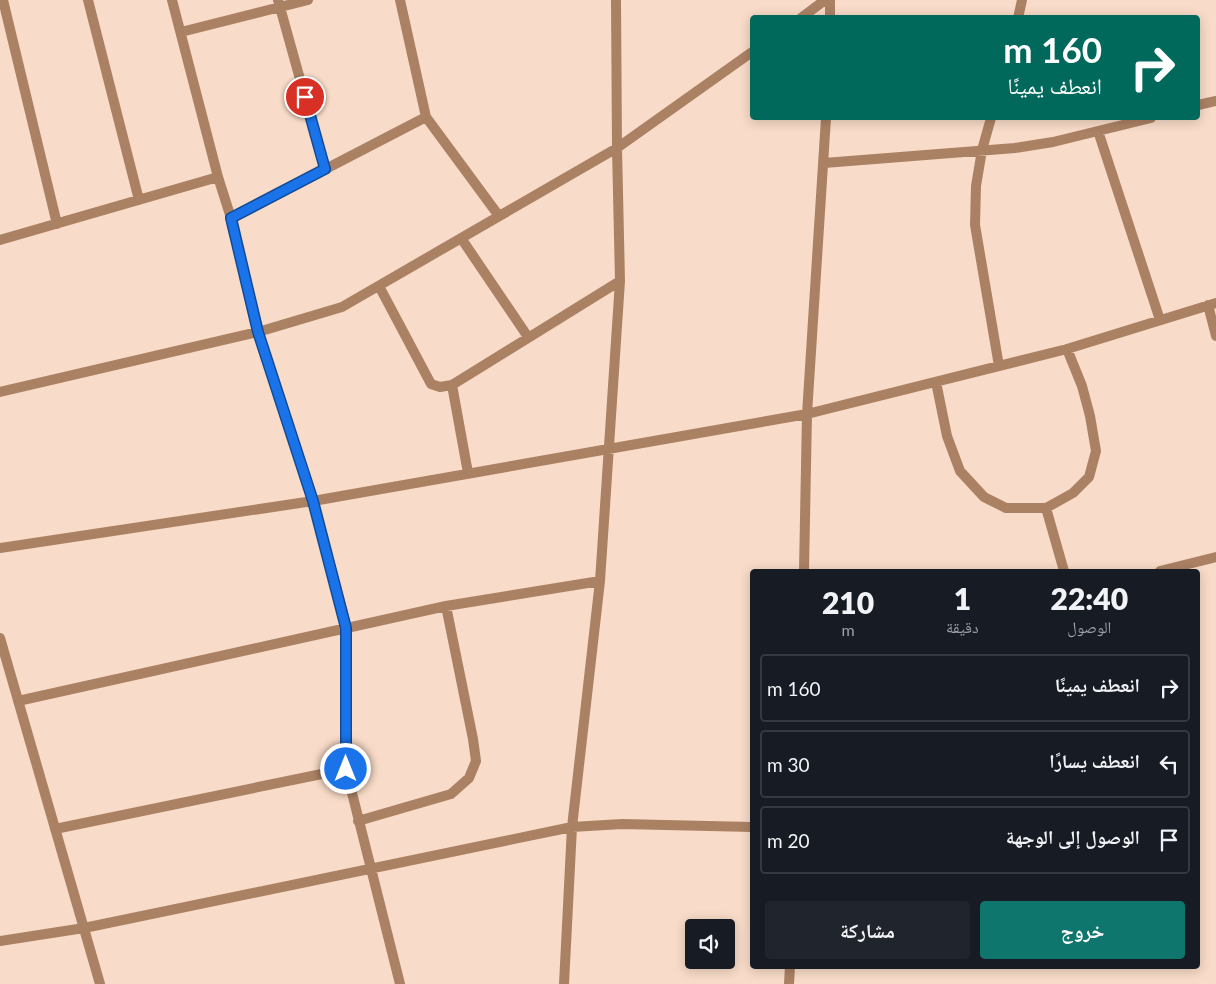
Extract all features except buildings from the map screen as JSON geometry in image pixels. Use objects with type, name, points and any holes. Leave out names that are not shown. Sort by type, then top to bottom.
[{"type":"street","points":[[3,0],[57,224]]},
{"type":"street","points":[[88,0],[139,200]]},
{"type":"street","points":[[172,0],[218,177],[231,218],[258,332],[313,501],[346,628],[346,769],[400,984]]},
{"type":"street","points":[[181,32],[279,4],[308,0]]},
{"type":"street","points":[[400,0],[426,117],[498,216]]},
{"type":"street","points":[[564,984],[572,827],[600,581],[620,281],[616,0]]},
{"type":"street","points":[[805,15],[825,0]]},
{"type":"street","points":[[830,0],[830,15]]},
{"type":"street","points":[[1019,15],[1022,0]]},
{"type":"street","points":[[279,4],[325,169]]},
{"type":"street","points":[[0,392],[258,332],[342,307],[617,148],[750,53]]},
{"type":"street","points":[[1200,104],[1216,100]]},
{"type":"street","points":[[231,218],[426,117]]},
{"type":"street","points":[[804,569],[806,414],[826,120]]},
{"type":"street","points":[[990,120],[982,150],[976,186],[975,224],[999,366]]},
{"type":"street","points":[[824,163],[1015,148],[1053,142],[1143,120]]},
{"type":"street","points":[[1098,131],[1160,320]]},
{"type":"street","points":[[0,240],[218,177]]},
{"type":"street","points":[[461,238],[528,337]]},
{"type":"street","points":[[379,286],[431,384],[440,387],[452,385],[620,281]]},
{"type":"street","points":[[0,548],[313,501],[806,414],[1067,349],[1212,304],[1216,336]]},
{"type":"street","points":[[936,382],[948,436],[960,471],[984,497],[1006,508],[1046,508],[1073,494],[1089,477],[1096,451],[1090,416],[1082,386],[1067,349]]},
{"type":"street","points":[[452,385],[468,473]]},
{"type":"street","points":[[1046,508],[1063,569]]},
{"type":"street","points":[[1168,569],[1216,557]]},
{"type":"street","points":[[18,701],[446,606],[600,581]]},
{"type":"street","points":[[358,821],[451,794],[469,778],[476,761],[446,606]]},
{"type":"street","points":[[0,638],[100,984]]},
{"type":"street","points":[[55,829],[346,769]]},
{"type":"street","points":[[0,941],[84,928],[572,827],[622,824],[750,827]]},
{"type":"street","points":[[789,984],[790,969]]},
{"type":"route","points":[[305,97],[325,169],[231,218],[258,332],[313,501],[346,628],[346,769]]}]
